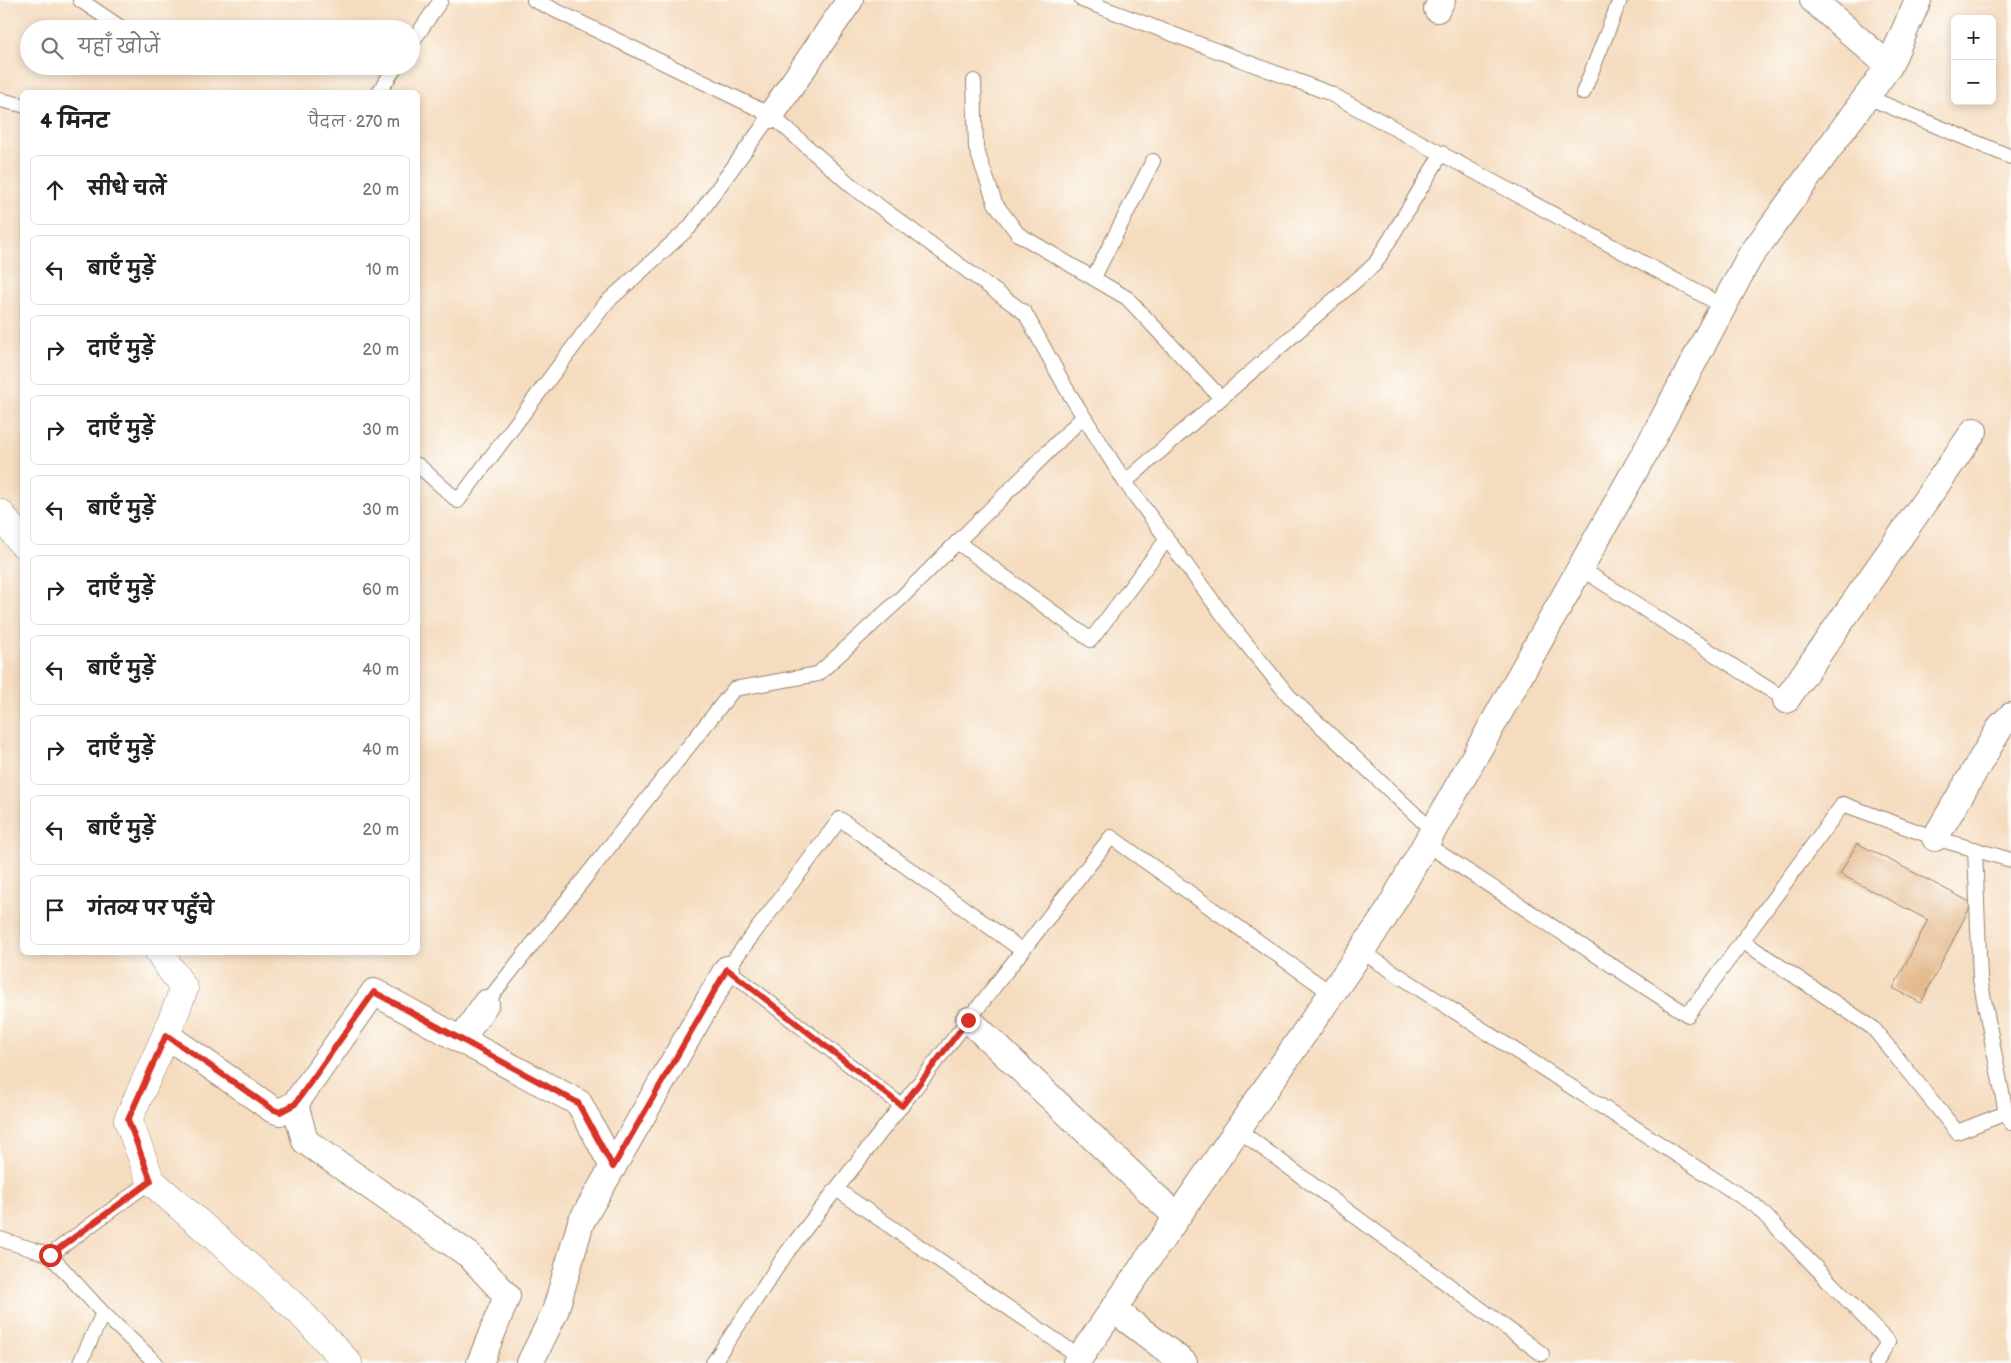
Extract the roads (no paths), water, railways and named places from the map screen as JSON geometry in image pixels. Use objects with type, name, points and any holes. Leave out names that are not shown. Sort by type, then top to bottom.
[{"type":"street","points":[[771,115],[850,0]]},
{"type":"street","points":[[1813,0],[1889,66]]},
{"type":"street","points":[[1078,1360],[1384,918],[1580,568],[1749,258],[1889,66],[1918,0]]},
{"type":"street","points":[[1786,700],[1974,431]]},
{"type":"street","points":[[0,513],[20,541]]},
{"type":"street","points":[[1935,838],[2001,726],[2011,716]]},
{"type":"street","points":[[160,955],[184,989],[166,1035],[128,1120],[151,1181],[297,1309],[348,1363]]},
{"type":"street","points":[[530,1363],[554,1312],[581,1222],[727,969]]},
{"type":"street","points":[[166,1035],[272,1109],[280,1112],[295,1104],[374,992],[578,1103],[613,1167]]},
{"type":"street","points":[[461,1040],[486,1003]]},
{"type":"street","points":[[968,1020],[1176,1216]]},
{"type":"street","points":[[295,1104],[305,1141],[469,1254],[507,1296],[480,1363]]},
{"type":"street","points":[[1112,1309],[1184,1363]]},
{"type":"lane","points":[[80,0],[110,20]]},
{"type":"lane","points":[[420,31],[441,0]]},
{"type":"lane","points":[[534,0],[771,115],[853,187],[1025,313],[1083,417],[1125,482],[1226,619],[1289,696],[1430,837],[1688,1015],[1844,804],[1935,838],[2011,860]]},
{"type":"lane","points":[[1082,0],[1329,93],[1724,306]]},
{"type":"lane","points":[[1583,94],[1620,0]]},
{"type":"lane","points":[[380,90],[390,75]]},
{"type":"lane","points":[[974,81],[976,148],[995,203],[1018,234],[1127,298],[1222,398]]},
{"type":"lane","points":[[1867,97],[2011,157]]},
{"type":"lane","points":[[0,100],[20,105]]},
{"type":"lane","points":[[420,467],[458,501],[606,303],[689,228],[771,115]]},
{"type":"lane","points":[[1125,482],[1375,264],[1442,153]]},
{"type":"lane","points":[[1094,277],[1153,161]]},
{"type":"lane","points":[[486,1003],[734,689],[818,674],[900,599],[1083,417]]},
{"type":"lane","points":[[957,542],[1091,640],[1167,540]]},
{"type":"lane","points":[[1580,568],[1786,700]]},
{"type":"lane","points":[[902,1106],[727,969],[840,820],[1023,951]]},
{"type":"lane","points":[[713,1363],[788,1252],[1111,837],[1331,994]]},
{"type":"lane","points":[[1742,941],[1872,1028],[1956,1132],[2009,1118],[1980,979],[1975,850]]},
{"type":"lane","points":[[1361,951],[1756,1206],[1888,1342],[1876,1363]]},
{"type":"lane","points":[[1237,1129],[1542,1354]]},
{"type":"lane","points":[[50,1255],[151,1181]]},
{"type":"lane","points":[[836,1190],[1078,1360]]},
{"type":"lane","points":[[0,1239],[50,1255],[103,1313],[156,1363]]},
{"type":"lane","points":[[80,1363],[103,1313]]}]
